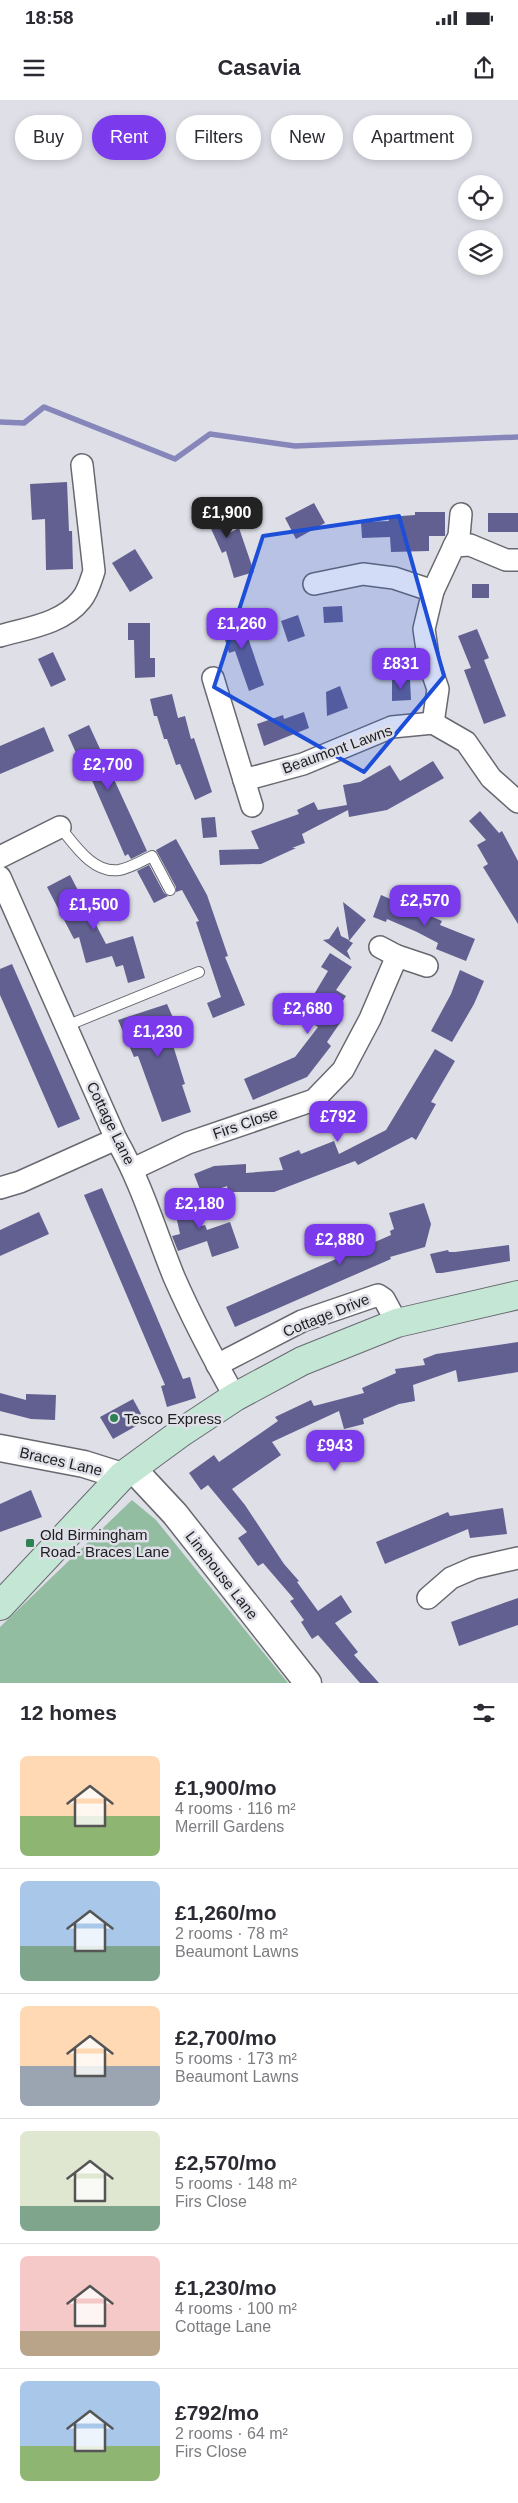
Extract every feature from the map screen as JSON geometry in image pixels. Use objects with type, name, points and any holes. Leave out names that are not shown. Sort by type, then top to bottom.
[{"type":"main road","points":[[0,1606],[128,1473],[182,1432],[235,1396],[302,1361],[397,1323],[518,1295]]},
{"type":"street","points":[[0,636],[54,621],[81,600],[89,586],[94,571],[82,465]]},
{"type":"street","points":[[461,514],[459,536],[434,591],[424,629],[429,663],[438,688],[433,723],[466,742],[491,778],[518,802]]},
{"type":"street","points":[[454,546],[470,545],[506,560],[518,560]]},
{"type":"street","points":[[314,584],[363,574],[394,578],[434,591]]},
{"type":"street","points":[[213,678],[211,702],[244,780],[252,806]]},
{"type":"street","name":"Beaumont Lawns","points":[[244,780],[303,764],[392,728],[433,723]]},
{"type":"street","points":[[0,857],[60,827]]},
{"type":"street","name":"Cottage Lane","points":[[0,877],[116,1139],[134,1169],[175,1277],[217,1366],[235,1396]]},
{"type":"street","name":"Firs Close","points":[[134,1169],[188,1143],[314,1100],[343,1070],[370,1019],[388,951],[427,966]]},
{"type":"street","points":[[0,1188],[20,1182],[116,1139]]},
{"type":"street","name":"Cottage Drive","points":[[217,1366],[302,1321],[378,1294],[384,1299],[397,1323]]},
{"type":"street","name":"Braces Lane","points":[[0,1448],[128,1473]]},
{"type":"street","name":"Linehouse Lane","points":[[128,1473],[175,1514],[308,1683]]},
{"type":"street","points":[[428,1598],[450,1578],[474,1568],[518,1558]]},
{"type":"lane","points":[[60,827],[81,852],[99,868],[118,870],[152,856],[170,890]]},
{"type":"lane","points":[[66,1026],[199,972]]},
{"type":"highlighted area","points":[[399,516],[444,676],[364,772],[214,687],[263,536]]},
{"type":"green space","points":[[132,1500],[156,1520],[288,1683],[0,1683],[0,1627]]},
{"type":"building","points":[[67,482],[69,531],[72,531],[73,569],[46,570],[45,519],[32,520],[30,484]]},
{"type":"building","points":[[213,498],[229,533],[239,528],[254,572],[234,578],[226,551],[222,553],[208,522],[205,523],[197,505]]},
{"type":"building","points":[[314,503],[325,523],[296,539],[285,518]]},
{"type":"building","points":[[415,512],[445,512],[445,536],[429,536],[429,551],[391,552],[390,537],[362,538],[361,522],[389,521],[388,517],[415,515]]},
{"type":"building","points":[[488,513],[518,513],[518,532],[488,532]]},
{"type":"building","points":[[135,549],[153,578],[130,592],[112,563]]},
{"type":"building","points":[[472,584],[489,584],[489,598],[472,598]]},
{"type":"building","points":[[342,606],[343,622],[324,623],[323,607]]},
{"type":"building","points":[[240,614],[264,685],[249,691],[235,651],[229,653],[219,620]]},
{"type":"building","points":[[298,615],[305,636],[288,642],[281,621]]},
{"type":"building","points":[[128,623],[150,623],[150,658],[155,658],[155,677],[135,678],[134,640],[128,640]]},
{"type":"building","points":[[477,629],[489,658],[484,660],[506,716],[484,724],[464,670],[471,668],[458,636]]},
{"type":"building","points":[[53,652],[66,680],[51,687],[38,659]]},
{"type":"building","points":[[410,679],[411,700],[392,701],[392,680]]},
{"type":"building","points":[[340,686],[348,708],[327,716],[326,692]]},
{"type":"building","points":[[172,694],[178,718],[185,716],[191,739],[194,738],[212,792],[195,800],[180,764],[176,765],[167,739],[164,739],[157,716],[154,716],[150,699]]},
{"type":"building","points":[[304,712],[309,728],[264,746],[257,724],[283,715],[284,719]]},
{"type":"building","points":[[89,725],[147,851],[131,859],[128,854],[125,856],[87,769],[84,771],[68,735]]},
{"type":"building","points":[[44,727],[54,751],[0,774],[0,746]]},
{"type":"building","points":[[433,761],[444,778],[387,810],[349,817],[348,810],[302,834],[305,843],[261,864],[220,865],[219,850],[259,849],[251,831],[299,814],[297,810],[314,802],[318,810],[347,805],[343,785],[360,782],[390,765],[400,781]]},
{"type":"building","points":[[480,811],[499,833],[502,831],[518,861],[518,924],[483,867],[488,864],[477,845],[486,840],[469,821]]},
{"type":"building","points":[[215,817],[217,837],[203,838],[201,818]]},
{"type":"building","points":[[176,839],[207,895],[228,956],[225,957],[245,1005],[213,1018],[207,1003],[221,997],[196,922],[199,921],[182,890],[176,892],[176,887],[156,850]]},
{"type":"building","points":[[149,865],[164,893],[168,896],[154,903],[137,871]]},
{"type":"building","points":[[70,875],[106,944],[133,936],[145,978],[128,983],[123,965],[116,967],[112,956],[86,963],[79,937],[74,939],[47,887]]},
{"type":"building","points":[[381,895],[442,921],[440,925],[475,939],[466,961],[436,949],[438,943],[417,932],[387,919],[386,922],[373,917]]},
{"type":"building","points":[[343,902],[366,920],[349,941],[353,943],[347,951],[351,960],[323,940],[329,939],[338,926],[341,936],[349,940]]},
{"type":"building","points":[[330,953],[352,967],[336,990],[346,996],[334,1015],[342,1020],[327,1042],[331,1046],[307,1077],[253,1100],[244,1079],[295,1057],[318,1027],[307,1020],[320,1000],[313,996],[328,971],[321,967]]},
{"type":"building","points":[[12,964],[80,1119],[58,1128],[0,995],[0,969]]},
{"type":"building","points":[[460,970],[484,981],[474,1004],[452,1042],[431,1031],[451,994]]},
{"type":"building","points":[[167,1004],[182,1038],[172,1042],[185,1084],[182,1085],[191,1112],[162,1122],[138,1056],[134,1057],[118,1020]]},
{"type":"building","points":[[435,1049],[455,1061],[431,1102],[436,1104],[416,1140],[412,1137],[358,1165],[355,1161],[274,1192],[228,1192],[227,1186],[202,1195],[194,1174],[214,1166],[246,1164],[246,1173],[283,1170],[279,1158],[299,1150],[301,1154],[334,1141],[339,1154],[386,1130]]},
{"type":"building","points":[[102,1188],[183,1379],[190,1377],[196,1398],[167,1407],[161,1386],[165,1385],[84,1195]]},
{"type":"building","points":[[191,1193],[198,1227],[205,1225],[207,1230],[230,1222],[239,1248],[212,1257],[207,1241],[178,1251],[172,1236],[180,1234],[172,1197]]},
{"type":"building","points":[[424,1203],[431,1224],[425,1247],[390,1257],[391,1259],[235,1327],[226,1307],[391,1235],[390,1231],[394,1229],[389,1213]]},
{"type":"building","points":[[39,1212],[49,1234],[0,1256],[0,1230]]},
{"type":"building","points":[[509,1245],[510,1261],[442,1273],[436,1273],[430,1254],[448,1250],[449,1252],[455,1252]]},
{"type":"building","points":[[518,1342],[518,1372],[458,1382],[456,1370],[413,1385],[415,1401],[399,1404],[363,1419],[364,1424],[344,1429],[339,1411],[272,1442],[281,1455],[232,1489],[245,1505],[284,1564],[299,1581],[297,1582],[318,1611],[341,1595],[352,1612],[335,1623],[358,1652],[354,1655],[379,1683],[360,1683],[318,1635],[312,1639],[301,1622],[304,1620],[290,1601],[294,1599],[263,1563],[258,1566],[238,1538],[247,1532],[208,1485],[201,1490],[189,1473],[214,1455],[219,1462],[278,1421],[275,1417],[311,1400],[314,1406],[364,1393],[362,1388],[396,1373],[395,1369],[425,1365],[423,1359],[436,1354]]},
{"type":"building","points":[[0,1393],[26,1400],[26,1394],[56,1395],[55,1420],[31,1419],[0,1411]]},
{"type":"building","points":[[133,1399],[145,1421],[113,1439],[100,1417]]},
{"type":"building","points":[[31,1490],[42,1517],[0,1532],[0,1504]]},
{"type":"building","points":[[503,1508],[507,1534],[470,1538],[468,1529],[385,1564],[376,1542],[448,1512],[450,1516]]},
{"type":"building","points":[[518,1598],[518,1625],[459,1646],[451,1622]]},
{"type":"waterway","points":[[0,422],[24,423],[44,407],[175,459],[210,434],[295,446],[518,437]]},
{"type":"place","name":"Tesco Express","points":[[114,1418]]},
{"type":"place","name":"Old Birmingham Road- Braces Lane","points":[[30,1543]]}]
